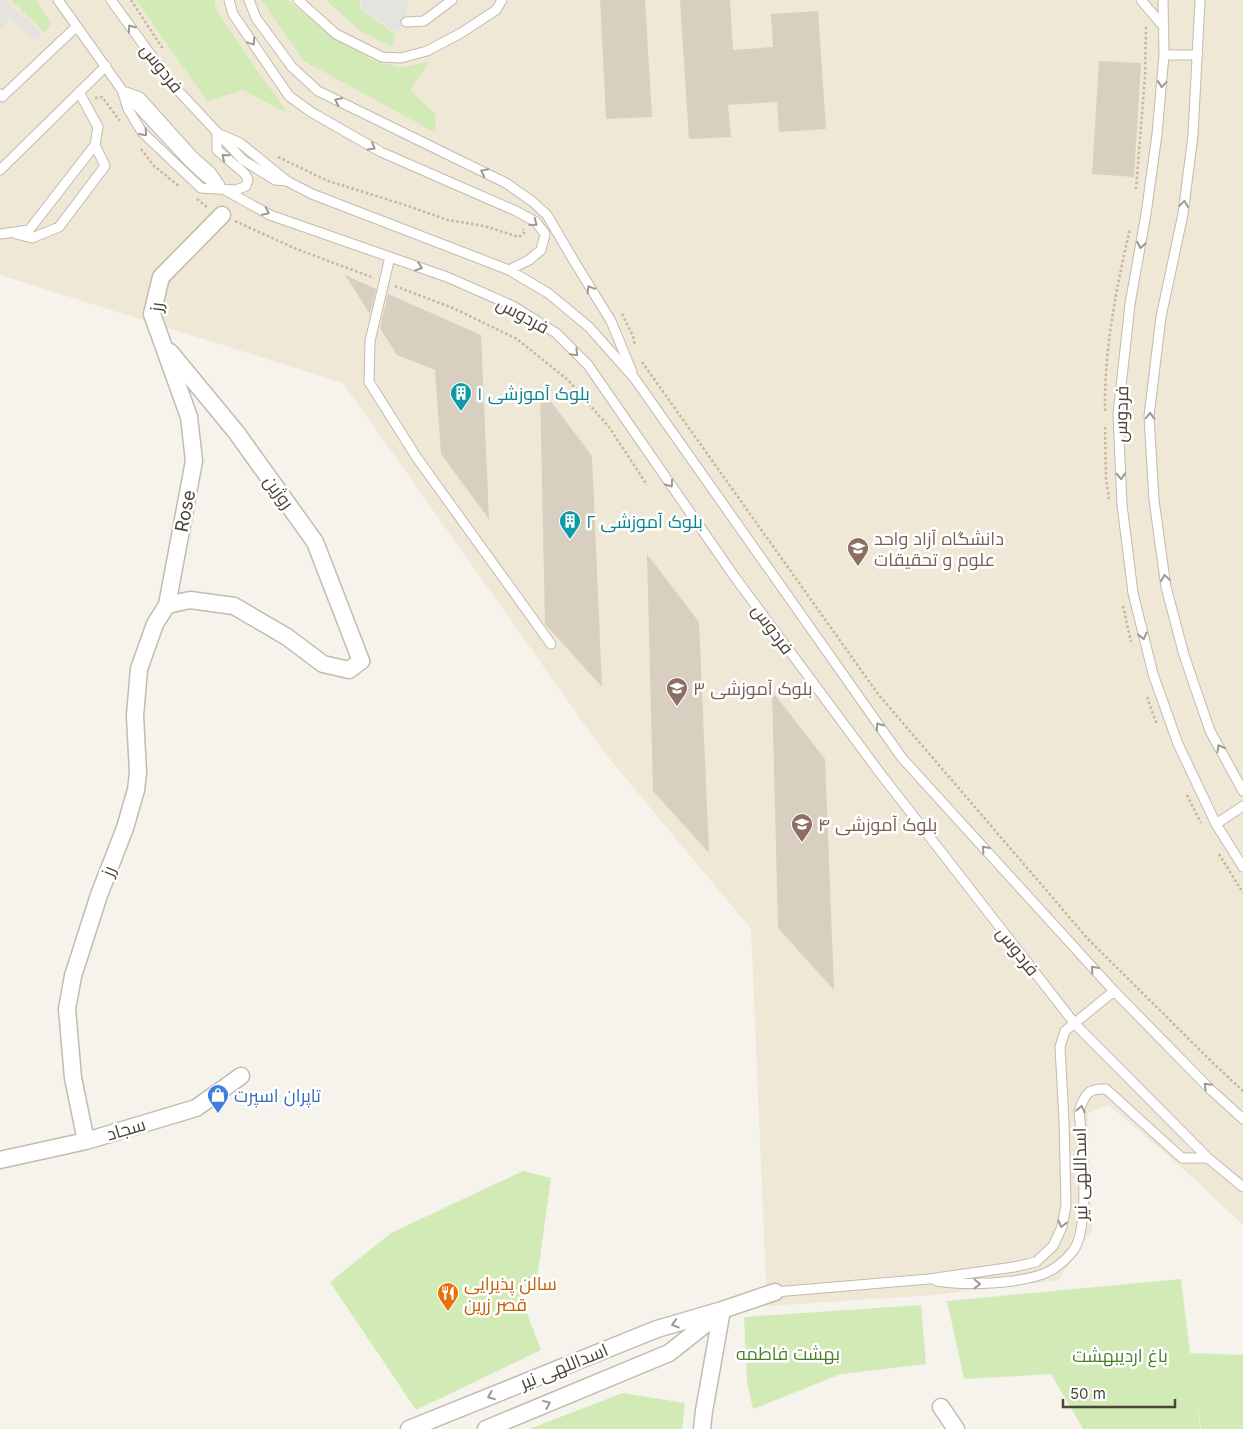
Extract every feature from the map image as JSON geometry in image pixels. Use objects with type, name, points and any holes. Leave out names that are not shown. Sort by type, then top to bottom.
[{"type":"street","name":"رز","points":[[189,417],[152,314],[162,277],[222,215]]},
{"type":"street","name":"روژین","points":[[163,344],[236,432],[315,542],[361,661],[349,670],[323,664],[287,638],[234,606],[190,600],[167,605]]},
{"type":"street","name":"Rose","points":[[167,605],[194,461],[189,417]]},
{"type":"street","name":"رز","points":[[86,1141],[73,1078],[68,1009],[76,967],[99,895],[125,828],[136,790],[138,773],[135,716],[139,669],[155,624],[167,605]]},
{"type":"street","name":"سجاد","points":[[0,1160],[86,1141],[196,1108],[242,1076]]},
{"type":"street","name":"اسداللهی نیر","points":[[409,1429],[657,1329],[775,1292]]},
{"type":"street","name":"اسداللهی نیر","points":[[486,1429],[669,1354],[722,1310]]},
{"type":"street","points":[[702,1429],[722,1310]]},
{"type":"street","points":[[941,1407],[956,1429]]},
{"type":"lane","points":[[58,0],[122,90],[128,109],[142,132],[201,188],[236,190],[242,188],[246,186],[248,179],[244,173],[217,150],[217,133]]},
{"type":"lane","name":"فردوس","points":[[111,0],[172,84],[217,133],[240,143],[287,181],[312,194],[509,270],[548,293],[589,327],[635,379],[902,758],[1114,992],[1210,1089],[1243,1119]]},
{"type":"lane","points":[[229,0],[233,14],[289,96],[311,112],[381,152],[516,211],[536,222],[545,234],[541,250],[529,260],[509,270]]},
{"type":"lane","points":[[249,0],[256,18],[287,60],[318,91],[506,183],[534,202],[547,214],[610,321],[635,379]]},
{"type":"lane","points":[[298,0],[336,34],[382,57],[401,58],[427,51],[461,33],[496,10],[502,0]]},
{"type":"lane","points":[[406,22],[424,21],[452,0]]},
{"type":"lane","points":[[1140,0],[1164,27]]},
{"type":"lane","name":"فردوس","points":[[1163,0],[1164,55],[1158,134],[1130,304],[1118,414],[1122,505],[1133,593],[1152,674],[1178,744],[1216,824],[1243,867]]},
{"type":"lane","name":"فردوس","points":[[1200,0],[1193,135],[1184,204],[1161,317],[1149,416],[1153,491],[1166,586],[1184,655],[1210,731],[1243,791]]},
{"type":"lane","points":[[0,94],[2,97],[76,27]]},
{"type":"lane","points":[[1164,55],[1198,56]]},
{"type":"lane","points":[[0,170],[106,66]]},
{"type":"lane","name":"فردوس","points":[[122,90],[187,160],[204,176],[223,189],[270,215],[447,277],[512,306],[556,333],[588,365],[734,576],[880,773],[1075,1024],[1208,1158],[1243,1187]]},
{"type":"lane","points":[[0,234],[29,230],[95,145],[98,126],[79,92]]},
{"type":"lane","points":[[11,232],[32,238],[59,226],[105,166],[95,145]]},
{"type":"lane","points":[[390,256],[370,341],[369,382],[417,458],[551,644]]},
{"type":"lane","points":[[1216,824],[1243,806]]},
{"type":"lane","name":"اسداللهی نیر","points":[[775,1292],[929,1279],[1036,1262],[1053,1246],[1062,1227],[1066,1205],[1060,1047],[1065,1031],[1114,992]]},
{"type":"lane","name":"اسداللهی نیر","points":[[929,1279],[951,1283],[989,1284],[1039,1277],[1056,1268],[1074,1250],[1080,1233],[1084,1206],[1079,1110],[1082,1101],[1089,1091],[1096,1088],[1106,1089],[1182,1158],[1208,1158]]},
{"type":"path","points":[[131,0],[164,51]]},
{"type":"path","points":[[89,110],[93,98],[102,97],[125,128]]},
{"type":"path","points":[[136,143],[154,166],[182,188]]},
{"type":"path","points":[[271,154],[328,181],[448,220],[484,226],[514,237],[519,237],[525,232],[521,227]]},
{"type":"path","points":[[196,199],[211,210],[294,248],[452,308],[517,339],[568,380],[609,427],[647,485]]},
{"type":"path","points":[[620,312],[634,336],[637,355],[878,694],[1088,939],[1243,1091]]},
{"type":"shaded area","name":"دانشگاه آزاد واحد علوم و تحقیقات","points":[[0,0],[1243,0],[1243,1225],[1190,1175],[1109,1105],[1088,1113],[1092,1230],[1058,1280],[934,1295],[767,1306],[751,929],[604,752],[343,383],[0,275]]},
{"type":"shaded area","points":[[0,0],[5,0],[42,34],[35,41],[10,18],[0,29]]},
{"type":"shaded area","points":[[361,0],[408,0],[406,22],[395,32],[361,8]]},
{"type":"green space","points":[[11,0],[36,0],[51,23],[45,33]]},
{"type":"green space","points":[[136,0],[215,0],[215,8],[289,114],[243,90],[207,101]]},
{"type":"green space","points":[[261,0],[287,0],[336,38],[372,60],[402,68],[430,61],[410,90],[435,114],[436,133],[304,61]]},
{"type":"green space","points":[[326,0],[360,0],[360,9],[395,34],[392,47],[359,30]]},
{"type":"green space","points":[[523,1171],[551,1178],[536,1286],[524,1287],[525,1308],[541,1350],[416,1410],[330,1282],[391,1233]]},
{"type":"green space","name":"باغ اردیبهشت","points":[[1181,1279],[1190,1353],[1243,1355],[1243,1429],[1201,1429],[1197,1403],[1200,1429],[1083,1429],[1051,1374],[964,1379],[947,1301]]},
{"type":"green space","name":"بهشت فاطمه","points":[[921,1305],[926,1364],[841,1374],[753,1409],[747,1382],[744,1317]]},
{"type":"green space","points":[[623,1393],[685,1403],[682,1429],[529,1429]]},
{"type":"building","points":[[600,0],[645,0],[652,117],[606,119]]},
{"type":"building","points":[[680,0],[730,0],[733,50],[773,47],[771,14],[818,11],[826,129],[779,132],[777,102],[728,105],[731,137],[689,139]]},
{"type":"building","points":[[1099,61],[1141,63],[1134,177],[1092,174]]},
{"type":"building","points":[[345,275],[376,289],[370,314]]},
{"type":"building","name":"بلوک آموزشی ۱","points":[[388,294],[481,335],[489,519],[441,454],[435,370],[397,355],[380,328]]},
{"type":"building","name":"بلوک آموزشی ۲","points":[[540,387],[592,456],[602,687],[545,624]]},
{"type":"building","name":"بلوک آموزشی ۳","points":[[647,554],[699,622],[709,853],[653,791]]},
{"type":"building","name":"بلوک آموزشی ۴","points":[[772,691],[825,759],[834,990],[778,928]]},
{"type":"place","name":"بلوک آموزشی ۱","points":[[461,412]]},
{"type":"place","name":"بلوک آموزشی ۲","points":[[570,540]]},
{"type":"place","name":"دانشگاه آزاد واحد علوم و تحقیقات","points":[[858,567]]},
{"type":"place","name":"بلوک آموزشی ۳","points":[[677,707]]},
{"type":"place","name":"بلوک آموزشی ۴","points":[[802,843]]},
{"type":"place","name":"تاپران اسپرت","points":[[218,1114]]},
{"type":"place","name":"سالن پذیرایی قصر زرین","points":[[448,1312]]}]
